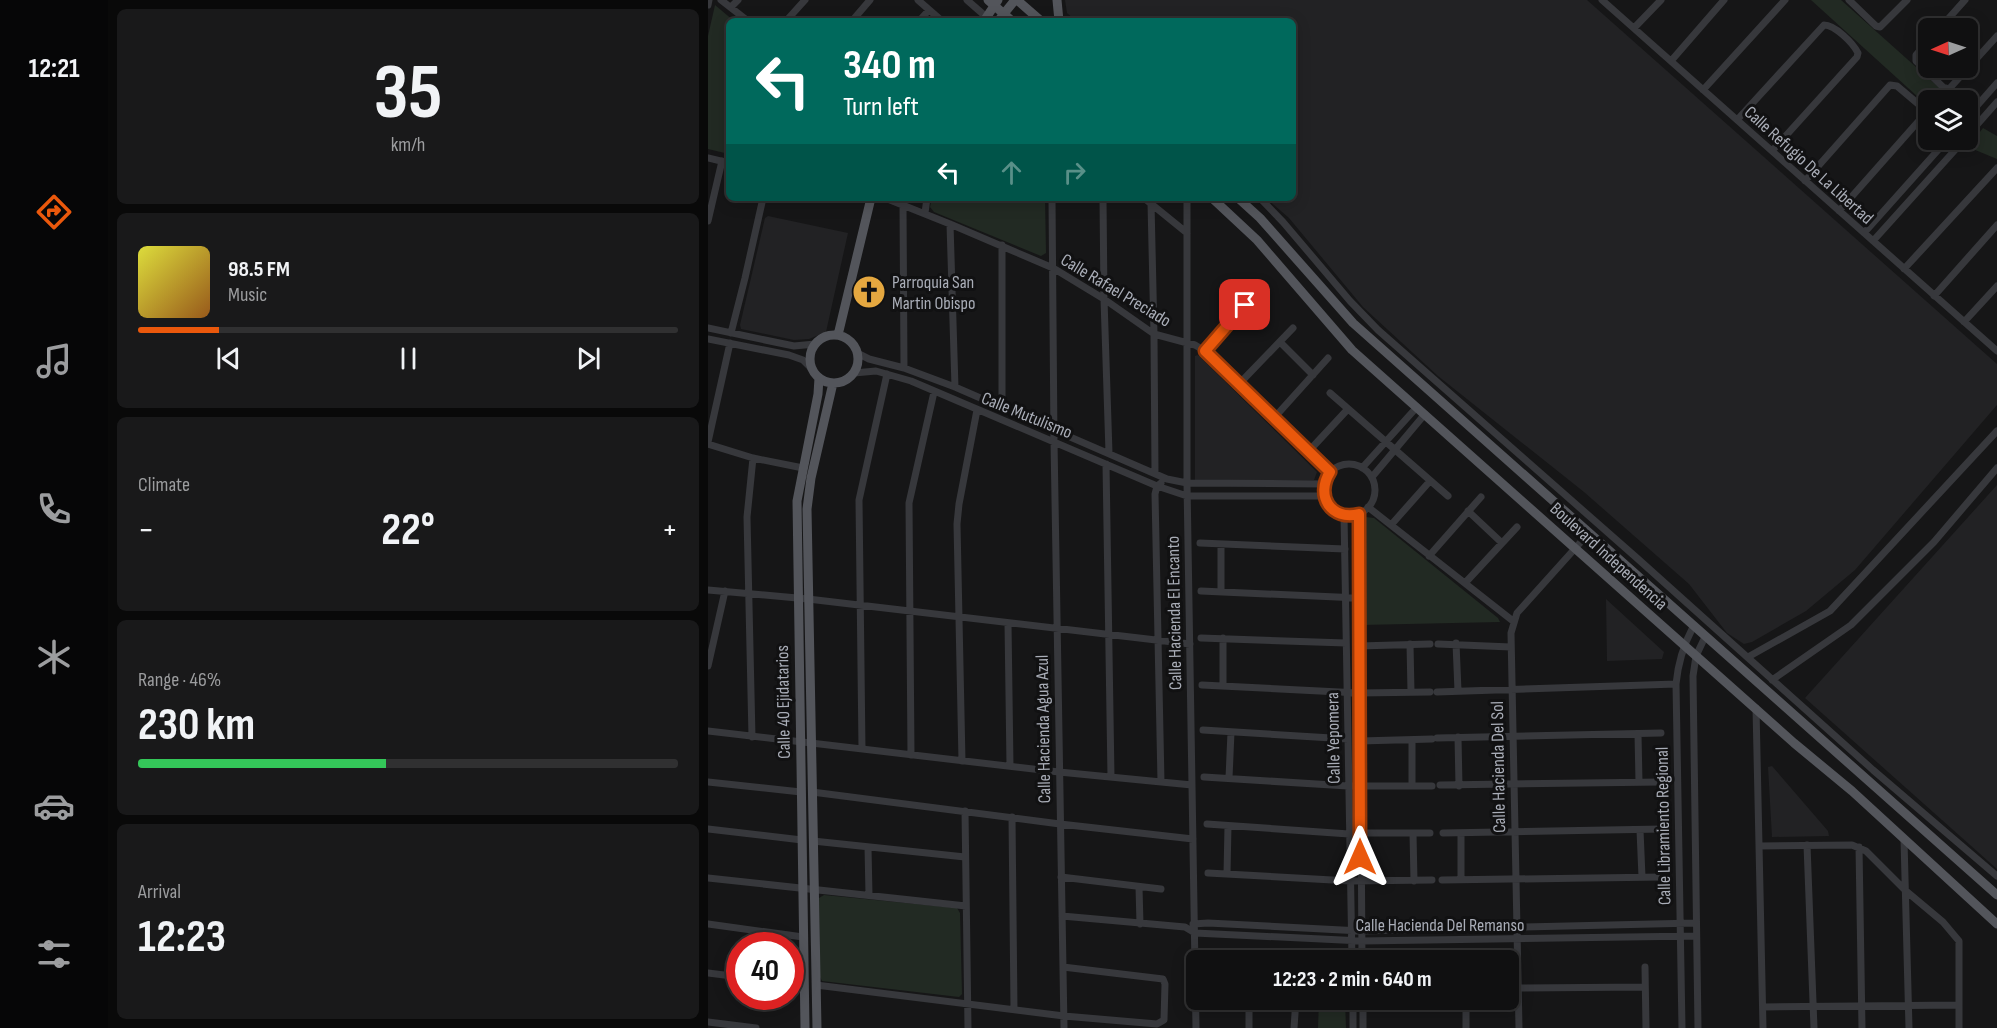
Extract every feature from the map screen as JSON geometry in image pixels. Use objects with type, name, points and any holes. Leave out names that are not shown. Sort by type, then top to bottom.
[{"type":"main road","points":[[993,2],[1001,18],[1016,0],[1037,18]]},
{"type":"main road","points":[[1057,0],[1059,18]]},
{"type":"main road","points":[[988,18],[993,2]]},
{"type":"main road","points":[[838,335],[870,201]]},
{"type":"main road","name":"Boulevard Independencia","points":[[1215,201],[1257,240],[1352,350],[1794,743],[1852,791],[1997,924]]},
{"type":"main road","name":"Boulevard Independencia","points":[[1241,201],[1260,218],[1353,323],[1997,895]]},
{"type":"main road","points":[[838,335],[852,342],[858,361],[854,373],[843,382],[824,382],[812,368],[810,360],[815,344],[826,336],[838,335]]},
{"type":"main road","name":"Calle 40 Ejidatarios","points":[[817,1028],[811,744],[797,501],[811,434],[819,378]]},
{"type":"main road","name":"Calle 40 Ejidatarios","points":[[803,932],[800,742],[808,496],[833,383]]},
{"type":"main road","points":[[811,434],[821,436]]},
{"type":"main road","name":"Calle 40 Ejidatarios","points":[[804,985],[805,1028]]},
{"type":"street","points":[[708,5],[709,0]]},
{"type":"street","points":[[721,0],[744,18]]},
{"type":"street","points":[[731,7],[738,0]]},
{"type":"street","points":[[789,18],[805,0]]},
{"type":"street","points":[[855,18],[870,0]]},
{"type":"street","points":[[918,0],[939,18]]},
{"type":"street","points":[[968,0],[985,18]]},
{"type":"street","name":"Calle Refugio De La Libertad","points":[[1602,0],[1934,296],[1996,348]]},
{"type":"street","points":[[1634,28],[1661,0]]},
{"type":"street","points":[[1671,61],[1724,0]]},
{"type":"street","points":[[1703,90],[1785,0]]},
{"type":"street","points":[[1849,0],[1876,26],[1880,27],[1906,0]]},
{"type":"street","points":[[1949,18],[1965,0]]},
{"type":"street","points":[[922,18],[930,10]]},
{"type":"street","points":[[1737,120],[1821,28],[1826,25],[1831,27],[1856,48],[1858,55],[1772,151]]},
{"type":"street","points":[[1978,57],[1997,36]]},
{"type":"street","points":[[1934,78],[1943,87],[1949,89],[1959,78]]},
{"type":"street","points":[[1978,105],[1997,83]]},
{"type":"street","points":[[1805,181],[1892,84],[1923,108],[1924,115],[1839,211]]},
{"type":"street","points":[[1978,123],[1997,102]]},
{"type":"street","points":[[1864,233],[1938,150]]},
{"type":"street","points":[[1873,241],[1955,150]]},
{"type":"street","points":[[708,158],[725,162],[708,221]]},
{"type":"street","points":[[1904,269],[1997,168]]},
{"type":"street","points":[[731,333],[762,201]]},
{"type":"street","name":"Calle Rafael Preciado","points":[[894,201],[1053,268],[1104,299],[1154,334],[1205,351],[1330,472]]},
{"type":"street","points":[[925,213],[927,201]]},
{"type":"street","name":"Calle Hacienda Agua Azul","points":[[1052,201],[1064,1028]]},
{"type":"street","points":[[1103,201],[1109,453]]},
{"type":"street","points":[[1148,201],[1187,233]]},
{"type":"street","points":[[1148,201],[1154,334],[1155,473]]},
{"type":"street","name":"Calle Hacienda El Encanto","points":[[1187,201],[1187,496],[1196,1028]]},
{"type":"street","points":[[1263,201],[1378,330],[1873,770],[1997,876]]},
{"type":"street","points":[[903,204],[904,368]]},
{"type":"street","points":[[950,224],[955,387]]},
{"type":"street","points":[[1934,296],[1997,225]]},
{"type":"street","points":[[1002,245],[1002,408]]},
{"type":"street","points":[[1964,322],[1997,286]]},
{"type":"street","points":[[1205,351],[1258,290]]},
{"type":"street","points":[[708,328],[794,346],[815,344]]},
{"type":"street","points":[[1239,384],[1293,328]]},
{"type":"street","points":[[708,339],[798,357],[812,368]]},
{"type":"street","points":[[1280,342],[1314,375]]},
{"type":"street","points":[[730,343],[708,443],[753,458],[803,468]]},
{"type":"street","name":"Calle Mutulismo","points":[[857,352],[869,359],[904,368],[955,387],[1167,479],[1187,483],[1324,484]]},
{"type":"street","points":[[1274,418],[1328,358]]},
{"type":"street","name":"Calle Mutulismo","points":[[854,373],[876,371],[911,381],[1157,486],[1187,496],[1324,496]]},
{"type":"street","points":[[862,749],[859,500],[887,374]]},
{"type":"street","points":[[911,755],[909,503],[934,392]]},
{"type":"street","points":[[1330,393],[1448,496]]},
{"type":"street","points":[[1362,468],[1417,407]]},
{"type":"street","points":[[962,761],[957,512],[977,410]]},
{"type":"street","points":[[1308,452],[1347,410]]},
{"type":"street","points":[[1372,477],[1425,414]]},
{"type":"street","points":[[1748,657],[1830,611],[1997,431]]},
{"type":"street","points":[[752,737],[747,517],[753,458]]},
{"type":"street","points":[[1106,464],[1111,777]]},
{"type":"street","points":[[1349,464],[1362,468],[1372,477],[1375,490],[1372,503],[1359,514],[1344,515],[1329,507],[1324,496],[1324,484],[1330,472],[1349,464]]},
{"type":"street","points":[[1772,680],[1851,625],[1934,542],[1997,468]]},
{"type":"street","points":[[1537,488],[1547,478]]},
{"type":"street","points":[[1161,782],[1155,494],[1157,486],[1167,479]]},
{"type":"street","points":[[1390,525],[1430,481]]},
{"type":"street","points":[[1429,556],[1481,496]]},
{"type":"street","points":[[1368,507],[1513,621],[1522,607],[1588,534]]},
{"type":"street","points":[[1468,511],[1502,543]]},
{"type":"street","name":"Calle Yepomera","points":[[1359,514],[1362,950]]},
{"type":"street","name":"Calle Yepomera","points":[[1344,515],[1351,950]]},
{"type":"street","points":[[1465,584],[1517,527]]},
{"type":"street","points":[[1200,543],[1344,549]]},
{"type":"street","points":[[1221,544],[1221,592]]},
{"type":"street","points":[[708,590],[859,605],[1190,644]]},
{"type":"street","points":[[708,666],[725,591]]},
{"type":"street","points":[[1202,591],[1359,598]]},
{"type":"street","name":"Calle Hacienda Del Sol","points":[[1513,621],[1511,647],[1516,950]]},
{"type":"street","points":[[1008,623],[1010,766]]},
{"type":"street","name":"Calle Libramiento Regional","points":[[1682,1028],[1676,684],[1678,665],[1693,627]]},
{"type":"street","name":"Calle Libramiento Regional","points":[[1698,1028],[1693,676],[1696,656],[1706,637]]},
{"type":"street","points":[[1201,638],[1346,643]]},
{"type":"street","points":[[1223,638],[1223,686]]},
{"type":"street","points":[[1456,643],[1458,691]]},
{"type":"street","points":[[1359,646],[1430,644]]},
{"type":"street","points":[[1438,644],[1511,647]]},
{"type":"street","points":[[1410,645],[1411,692]]},
{"type":"street","points":[[1202,685],[1359,693],[1676,684]]},
{"type":"street","points":[[1756,708],[1763,1028]]},
{"type":"street","points":[[1203,730],[1348,739]]},
{"type":"street","points":[[708,732],[1192,785]]},
{"type":"street","points":[[1229,778],[1231,732]]},
{"type":"street","points":[[1360,741],[1661,733]]},
{"type":"street","points":[[1638,734],[1639,782]]},
{"type":"street","points":[[1458,738],[1459,786]]},
{"type":"street","points":[[1412,740],[1412,786]]},
{"type":"street","points":[[1204,777],[1348,786],[1661,782]]},
{"type":"street","points":[[708,782],[801,792]]},
{"type":"street","points":[[812,792],[1193,839]]},
{"type":"street","points":[[965,811],[968,1028]]},
{"type":"street","points":[[1012,817],[1014,1009]]},
{"type":"street","points":[[1207,824],[1349,834]]},
{"type":"street","points":[[1227,874],[1228,826]]},
{"type":"street","points":[[708,829],[802,840]]},
{"type":"street","points":[[1443,833],[1662,829]]},
{"type":"street","points":[[1640,830],[1642,877]]},
{"type":"street","points":[[1360,833],[1430,833]]},
{"type":"street","points":[[1413,833],[1414,881]]},
{"type":"street","points":[[1461,833],[1461,879]]},
{"type":"street","points":[[1904,840],[1909,1028]]},
{"type":"street","points":[[813,841],[965,857]]},
{"type":"street","points":[[1758,846],[1844,844],[1859,847],[1875,859],[1906,891],[1943,922],[1959,941],[1959,1028]]},
{"type":"street","points":[[1807,845],[1814,1028]]},
{"type":"street","points":[[868,847],[869,895]]},
{"type":"street","points":[[1859,847],[1862,1028]]},
{"type":"street","points":[[1208,873],[1350,881],[1432,880]]},
{"type":"street","points":[[1061,877],[1161,889]]},
{"type":"street","points":[[1442,880],[1662,877]]},
{"type":"street","points":[[708,879],[966,906]]},
{"type":"street","points":[[1139,887],[1140,924]]},
{"type":"street","name":"Calle Hacienda Del Remanso","points":[[1062,916],[1185,927],[1194,924],[1362,931],[1696,923]]},
{"type":"street","points":[[708,924],[771,932]]},
{"type":"street","name":"Calle Hacienda Del Remanso","points":[[1185,927],[1195,933],[1351,941],[1696,936]]},
{"type":"street","points":[[816,985],[1064,1016],[1160,1023],[1164,1020],[1165,984],[1163,979],[1063,967]]},
{"type":"street","points":[[1645,967],[1646,1028]]},
{"type":"street","points":[[708,973],[726,975]]},
{"type":"street","points":[[1519,988],[1645,987]]},
{"type":"street","points":[[1763,1007],[1959,1005]]},
{"type":"street","points":[[1249,1010],[1249,1028]]},
{"type":"street","points":[[1294,1028],[1295,1010]]},
{"type":"street","points":[[1353,1010],[1353,1028]]},
{"type":"street","points":[[1363,1010],[1363,1028]]},
{"type":"street","points":[[1466,1010],[1466,1028]]},
{"type":"street","name":"Calle Hacienda Del Sol","points":[[1518,1010],[1519,1028]]},
{"type":"street","points":[[708,1022],[756,1028]]},
{"type":"shaded area","points":[[1065,0],[1587,0],[1997,364],[1997,405],[1855,570],[1806,611],[1752,642],[1744,644],[1727,633],[1689,584],[1584,492],[1438,376],[1363,307],[1289,218],[1269,201],[1296,201],[1296,18],[1073,18],[1067,13]]},
{"type":"shaded area","points":[[1811,0],[1841,0],[1918,69],[1918,78],[1928,78],[1942,90],[1918,90],[1918,97]]},
{"type":"shaded area","points":[[715,5],[730,18],[726,18],[726,153],[708,149],[708,36]]},
{"type":"shaded area","points":[[1983,128],[1997,136],[1997,159],[1975,150],[1978,150],[1978,134]]},
{"type":"shaded area","points":[[931,201],[1045,201],[1046,253],[1041,256],[934,212],[930,207]]},
{"type":"shaded area","points":[[768,216],[848,233],[826,332],[809,339],[794,340],[741,329],[740,325],[765,218]]},
{"type":"shaded area","points":[[1198,355],[1317,472],[1314,480],[1195,480],[1195,356]]},
{"type":"shaded area","points":[[1997,485],[1997,869],[1805,698]]},
{"type":"shaded area","points":[[1366,517],[1374,518],[1498,618],[1500,622],[1361,625],[1360,521]]},
{"type":"shaded area","points":[[1606,599],[1664,652],[1662,659],[1607,661]]},
{"type":"shaded area","points":[[1772,766],[1828,831],[1829,836],[1772,837],[1768,767]]},
{"type":"shaded area","points":[[824,895],[957,908],[960,913],[962,994],[959,997],[822,981],[820,977],[819,898]]},
{"type":"shaded area","points":[[1319,1010],[1345,1010],[1346,1028],[1318,1028]]},
{"type":"place","name":"Parroquia San Martin Obispo","points":[[869,292]]},
{"type":"route","points":[[1245,305],[1205,351],[1330,472],[1323,490],[1329,507],[1344,515],[1359,514],[1360,857]]}]
